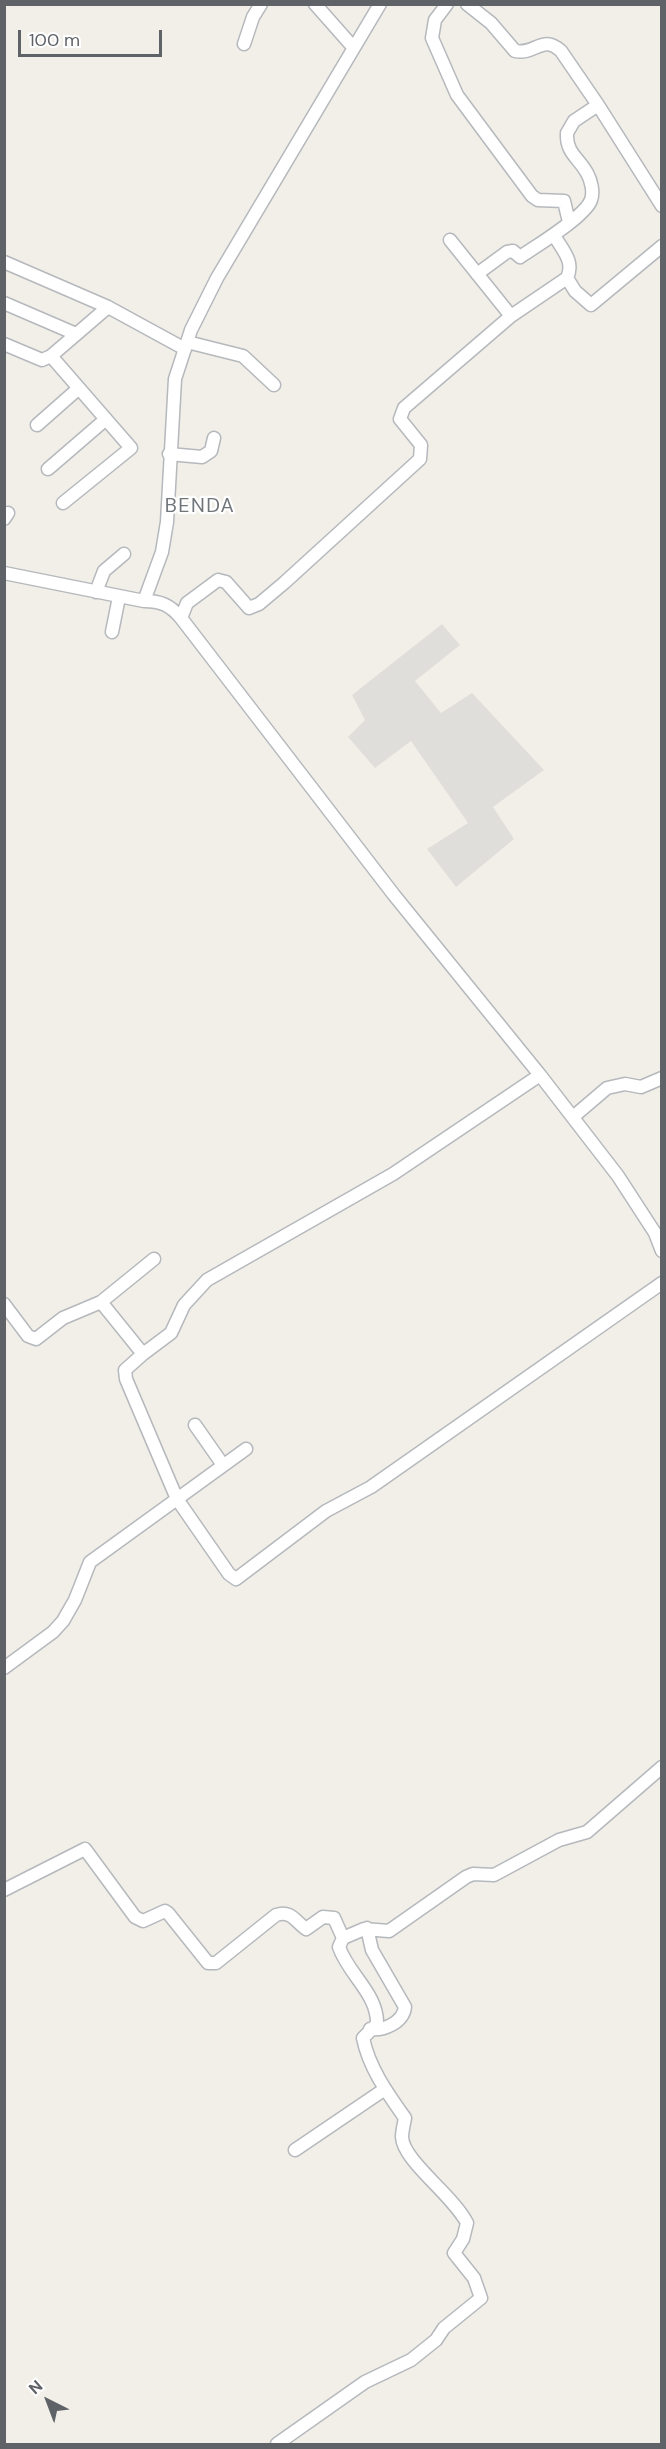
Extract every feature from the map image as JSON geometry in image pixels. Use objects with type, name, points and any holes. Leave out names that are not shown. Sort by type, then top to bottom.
[{"type":"street","points":[[244,44],[253,17],[261,4]]},
{"type":"street","points":[[315,4],[353,47]]},
{"type":"street","points":[[144,601],[162,552],[167,522],[169,454],[175,380],[186,345],[217,278],[380,4]]},
{"type":"street","points":[[447,4],[435,20],[432,38],[457,95],[532,196],[538,201],[564,201],[569,222]]},
{"type":"street","points":[[467,4],[491,23],[515,51],[528,51],[547,43],[553,44],[561,51],[662,206]]},
{"type":"street","points":[[477,274],[507,252],[513,251],[520,257],[554,235],[591,200],[592,189],[587,172],[570,153],[567,133],[574,121],[598,105]]},
{"type":"street","points":[[554,235],[570,262],[567,278],[575,291],[591,305],[662,246]]},
{"type":"street","points":[[450,240],[511,316]]},
{"type":"street","points":[[4,262],[108,307],[186,345],[243,356],[274,385]]},
{"type":"street","points":[[181,618],[190,600],[221,579],[247,607],[255,607],[416,464],[422,455],[421,445],[400,419],[400,414],[511,316],[567,278]]},
{"type":"street","points":[[4,303],[76,334]]},
{"type":"street","points":[[4,344],[42,360],[51,356],[108,307]]},
{"type":"street","points":[[51,356],[130,448],[63,503]]},
{"type":"street","points":[[37,425],[79,388]]},
{"type":"street","points":[[48,469],[106,419]]},
{"type":"street","points":[[169,454],[202,458],[211,451],[214,438]]},
{"type":"street","points":[[96,592],[104,571],[124,554]]},
{"type":"street","points":[[4,573],[119,597],[158,601],[171,606],[394,895],[540,1075],[618,1176],[658,1231],[662,1251]]},
{"type":"street","points":[[112,632],[119,597]]},
{"type":"street","points":[[540,1075],[393,1174],[207,1280],[184,1305],[171,1333],[125,1370],[126,1379],[177,1499],[229,1574],[236,1579],[326,1510],[371,1487],[662,1283]]},
{"type":"street","points":[[573,1117],[607,1088],[625,1084],[641,1087],[662,1078]]},
{"type":"street","points":[[4,1304],[28,1336],[36,1339],[63,1317],[101,1302],[154,1259]]},
{"type":"street","points":[[101,1302],[144,1354]]},
{"type":"street","points":[[195,1425],[223,1465]]},
{"type":"street","points":[[4,1668],[53,1632],[63,1621],[75,1600],[90,1562],[246,1449]]},
{"type":"street","points":[[277,2445],[365,2382],[411,2360],[436,2340],[444,2328],[481,2298],[474,2278],[454,2253],[464,2239],[466,2223],[455,2203],[408,2154],[402,2137],[405,2118],[385,2089],[364,2043],[363,2038],[377,2025],[373,2001],[345,1964],[339,1947],[343,1938],[367,1928],[389,1931],[466,1877],[473,1874],[494,1875],[559,1840],[586,1832],[662,1767]]},
{"type":"street","points":[[4,1890],[85,1849],[135,1917],[143,1921],[165,1911],[208,1963],[216,1963],[276,1915],[283,1913],[289,1914],[306,1929],[323,1917],[334,1918],[343,1938]]},
{"type":"street","points":[[367,1928],[372,1950],[405,2007],[405,2013],[391,2026],[381,2031],[370,2030]]},
{"type":"street","points":[[295,2150],[385,2089]]},
{"type":"shaded area","points":[[442,624],[460,645],[415,681],[441,713],[472,693],[544,770],[493,807],[514,839],[456,887],[427,849],[468,823],[411,741],[375,768],[348,737],[365,720],[352,695]]},
{"type":"district","name":"BENDA","points":[[200,507]]}]
